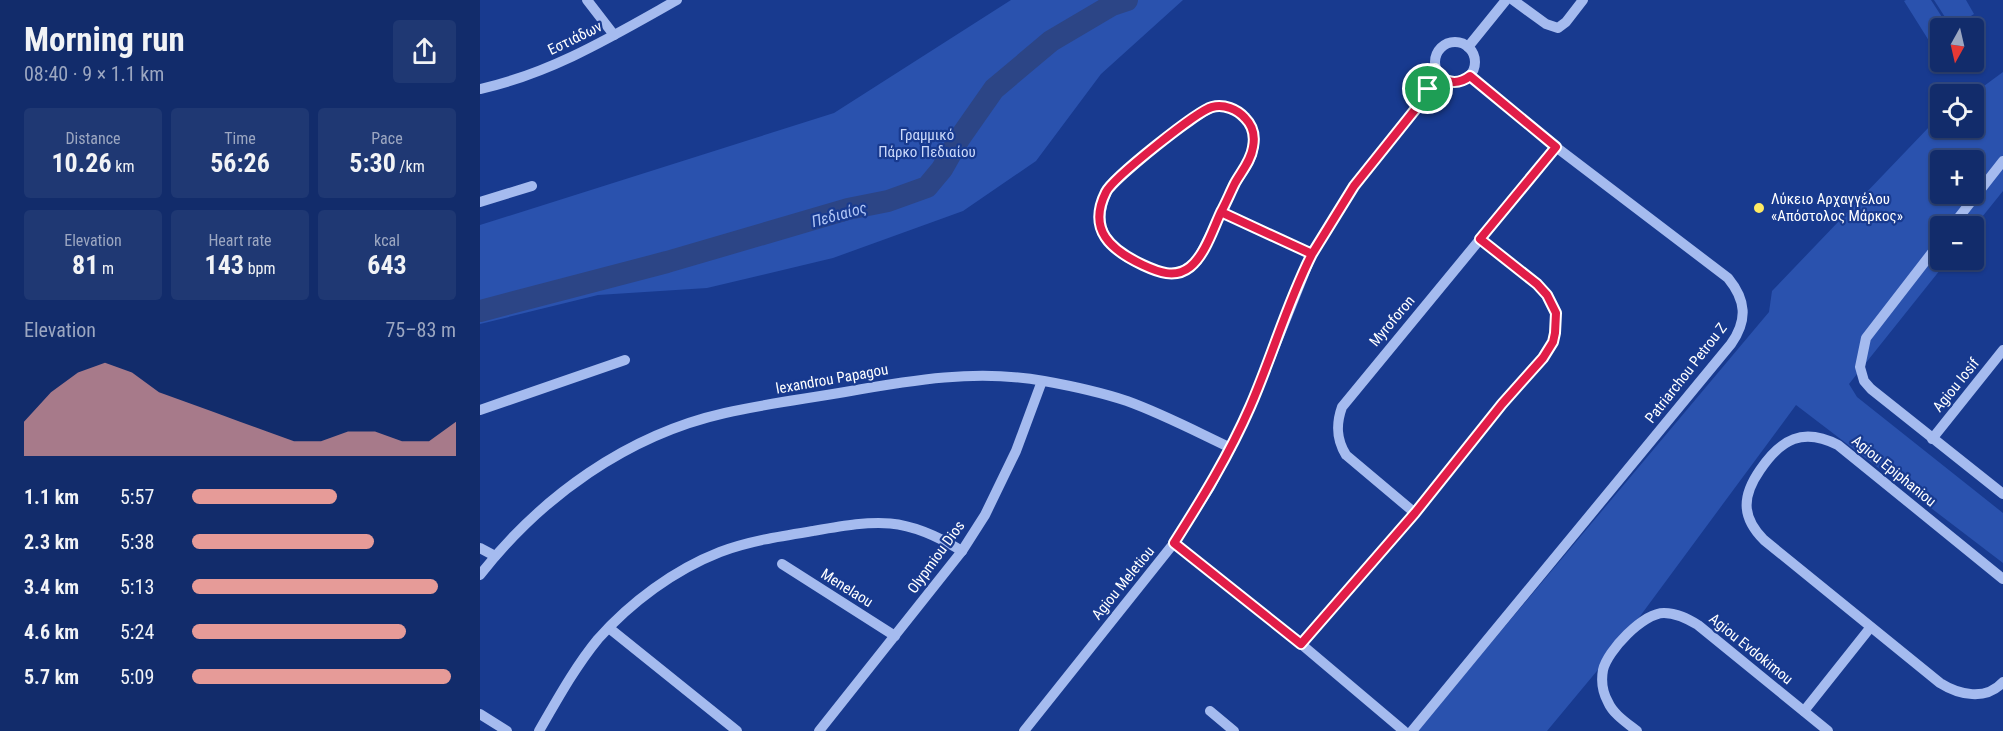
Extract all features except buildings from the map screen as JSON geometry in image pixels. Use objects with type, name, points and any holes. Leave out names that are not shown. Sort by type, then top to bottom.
[{"type":"street","points":[[587,0],[614,35]]},
{"type":"street","name":"Εστιάδων","points":[[480,89],[530,76],[565,61],[677,0]]},
{"type":"street","points":[[1468,47],[1506,0]]},
{"type":"street","points":[[1513,0],[1546,24],[1558,28],[1566,22],[1583,0]]},
{"type":"street","points":[[1453,42],[1468,47],[1473,53],[1474,69],[1470,76],[1462,81],[1453,82],[1441,77],[1435,69],[1435,58],[1443,45],[1453,42]]},
{"type":"street","name":"Agiou Meletiou","points":[[1024,731],[1174,543],[1210,487],[1250,408],[1312,254],[1354,186],[1422,101],[1435,69]]},
{"type":"street","name":"Patriarchou Petrou Z","points":[[1412,731],[1724,353],[1739,329],[1742,302],[1736,288],[1728,278],[1556,147],[1470,76]]},
{"type":"street","name":"Agiou Meletiou","points":[[1422,101],[1453,82]]},
{"type":"street","points":[[1218,106],[1227,107],[1243,115],[1251,126],[1254,139],[1250,158],[1221,212],[1197,261],[1188,269],[1174,273],[1158,272],[1120,254],[1107,241],[1100,223],[1103,199],[1114,182],[1193,118],[1211,107],[1218,106]]},
{"type":"street","name":"Myroforon","points":[[1415,513],[1346,455],[1340,446],[1338,437],[1338,417],[1346,400],[1556,147]]},
{"type":"street","points":[[1960,216],[2003,161]]},
{"type":"street","points":[[480,202],[532,186]]},
{"type":"street","points":[[1221,212],[1312,254]]},
{"type":"street","points":[[1301,644],[1415,513],[1502,404],[1543,358],[1555,333],[1556,313],[1547,295],[1537,284],[1480,239]]},
{"type":"street","points":[[1930,255],[1866,338],[1860,367],[1864,381],[1932,439],[2003,494]]},
{"type":"street","name":"Agiou Iosif","points":[[1932,439],[2003,350]]},
{"type":"street","points":[[480,410],[625,360]]},
{"type":"street","name":"lexandrou Papagou","points":[[480,576],[495,556],[534,515],[579,480],[627,450],[659,434],[725,413],[940,377],[1008,376],[1042,381],[1128,402],[1231,448]]},
{"type":"street","name":"Olypmiou Dios","points":[[819,731],[962,551],[985,515],[1001,485],[1027,424],[1042,381]]},
{"type":"street","name":"Agiou Epiphaniou","points":[[2003,579],[1838,445],[1818,437],[1807,436],[1789,440],[1774,452],[1752,482],[1746,503],[1748,518],[1757,533],[1870,628],[1940,683],[1959,693],[1980,694],[1990,691],[2003,682]]},
{"type":"street","points":[[539,731],[573,673],[609,628],[647,593],[668,579],[720,552],[749,543],[858,523],[878,522],[896,523],[924,531],[962,551]]},
{"type":"street","points":[[1174,543],[1301,644],[1404,731]]},
{"type":"street","points":[[480,548],[495,556]]},
{"type":"street","name":"Menelaou","points":[[782,564],[895,636]]},
{"type":"street","name":"Agiou Evdokimou","points":[[1637,731],[1608,703],[1603,688],[1603,669],[1633,627],[1644,619],[1663,613],[1677,615],[1698,625],[1828,731]]},
{"type":"street","points":[[609,628],[737,731]]},
{"type":"street","points":[[1804,711],[1870,628]]},
{"type":"street","points":[[1210,711],[1234,731]]},
{"type":"street","points":[[480,714],[507,731]]},
{"type":"green space","name":"Γραμμικό Πάρκο Πεδιαίου","points":[[1011,0],[1183,0],[1101,74],[1036,161],[963,211],[833,258],[707,288],[598,295],[480,324],[480,225],[834,113]]},
{"type":"green space","points":[[1931,0],[1943,18],[1930,18],[1930,42],[1904,1]]},
{"type":"green space","points":[[1934,0],[1966,0],[1974,14],[1968,18],[1946,18]]},
{"type":"green space","points":[[2003,72],[2003,191],[1983,216],[1930,216],[1930,270],[1940,270],[1849,384],[1857,397],[2003,513],[2003,563],[1796,405],[1621,642],[1547,731],[1417,731],[1769,312],[1772,291],[1930,126],[1930,138],[1984,138],[1984,86]]},
{"type":"waterway","name":"Πεδιαίος","points":[[480,311],[667,262],[848,209],[888,201],[927,187],[942,169],[959,139],[994,89],[1051,41],[1112,5],[1127,0]]},
{"type":"place","name":"Λύκειο Αρχαγγέλου «Απόστολος Μάρκος»","points":[[1759,208]]},
{"type":"route","points":[[1428,89],[1422,101],[1354,186],[1312,254],[1221,212],[1250,158],[1254,145],[1253,131],[1247,120],[1236,110],[1227,107],[1211,107],[1184,124],[1114,182],[1103,199],[1100,223],[1107,241],[1126,257],[1158,272],[1180,273],[1197,261],[1221,212],[1267,233],[1312,254],[1250,408],[1231,448],[1210,487],[1174,543],[1301,644],[1415,513],[1502,404],[1543,358],[1553,342],[1556,313],[1547,295],[1537,284],[1480,239],[1556,147],[1470,76],[1462,81],[1449,82],[1435,69],[1428,89]]}]
